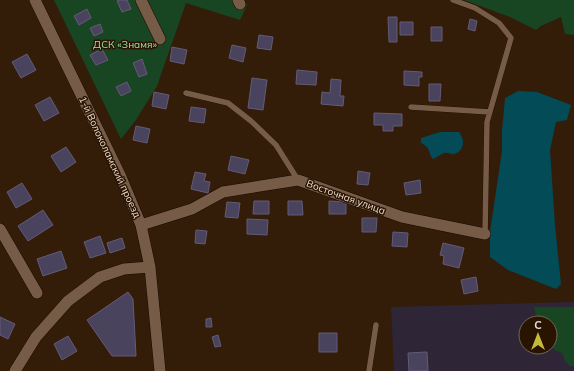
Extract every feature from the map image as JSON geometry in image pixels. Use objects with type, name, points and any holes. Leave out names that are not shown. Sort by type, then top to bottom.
[{"type":"street","name":"1-й Волоколамский проезд","points":[[35,0],[121,177],[141,226],[150,266],[160,371]]},
{"type":"street","points":[[141,0],[160,39]]},
{"type":"street","name":"Восточная улица","points":[[141,226],[192,209],[223,192],[298,180],[402,217],[485,234]]},
{"type":"street","points":[[0,229],[37,293]]},
{"type":"street","points":[[15,371],[36,337],[68,301],[100,277],[124,269],[150,266]]},
{"type":"lane","points":[[453,0],[476,8],[499,24],[511,38],[487,122],[485,234]]},
{"type":"lane","points":[[186,93],[228,103],[251,121],[276,145],[298,180]]},
{"type":"lane","points":[[411,107],[490,112]]},
{"type":"lane","points":[[369,371],[376,325]]},
{"type":"shaded area","points":[[574,302],[574,371],[394,371],[391,307]]},
{"type":"green space","name":"ДСК «Знамя»","points":[[54,0],[244,0],[247,5],[240,20],[186,3],[157,86],[136,120],[121,139]]},
{"type":"green space","points":[[464,0],[574,0],[574,35],[565,34],[561,17],[541,26],[536,30],[510,17]]},
{"type":"green space","points":[[534,307],[574,307],[574,366],[570,366],[562,353],[558,351],[558,315],[537,315]]},
{"type":"water","points":[[518,91],[537,92],[571,105],[567,120],[556,122],[550,150],[561,284],[556,289],[508,270],[490,257],[490,232],[502,151],[505,98]]},
{"type":"water","points":[[440,132],[459,132],[463,141],[462,148],[453,154],[444,153],[433,159],[428,149],[421,143],[421,138]]},
{"type":"building","points":[[127,0],[131,9],[122,12],[117,1]]},
{"type":"building","points":[[87,9],[91,18],[79,25],[74,16]]},
{"type":"building","points":[[388,17],[397,17],[397,42],[389,42]]},
{"type":"building","points":[[470,19],[477,21],[475,31],[468,29]]},
{"type":"building","points":[[400,22],[413,22],[413,35],[400,35]]},
{"type":"building","points":[[100,24],[103,32],[94,36],[90,28]]},
{"type":"building","points":[[431,27],[442,27],[442,41],[431,41]]},
{"type":"building","points":[[259,35],[273,37],[271,50],[257,48]]},
{"type":"building","points":[[232,45],[246,48],[243,62],[229,58]]},
{"type":"building","points":[[172,47],[187,50],[184,64],[170,61]]},
{"type":"building","points":[[102,49],[108,60],[96,65],[90,55]]},
{"type":"building","points":[[27,54],[36,70],[21,78],[12,62]]},
{"type":"building","points":[[142,59],[147,74],[139,77],[133,63]]},
{"type":"building","points":[[297,70],[317,72],[316,85],[296,84]]},
{"type":"building","points":[[404,71],[422,72],[422,77],[419,77],[419,86],[404,85]]},
{"type":"building","points":[[252,78],[267,80],[263,110],[248,108]]},
{"type":"building","points":[[331,79],[341,80],[340,96],[344,96],[343,106],[321,104],[322,92],[330,93]]},
{"type":"building","points":[[127,82],[131,91],[121,96],[116,87]]},
{"type":"building","points":[[429,84],[441,84],[440,101],[429,101]]},
{"type":"building","points":[[154,92],[169,95],[166,109],[152,106]]},
{"type":"building","points":[[50,97],[59,113],[44,121],[35,105]]},
{"type":"building","points":[[191,107],[206,109],[204,123],[189,121]]},
{"type":"building","points":[[374,113],[402,114],[402,126],[393,126],[393,131],[383,131],[383,125],[374,125]]},
{"type":"building","points":[[136,126],[150,129],[147,143],[133,140]]},
{"type":"building","points":[[66,147],[76,162],[61,172],[51,156]]},
{"type":"building","points":[[231,156],[249,160],[245,174],[228,170]]},
{"type":"building","points":[[358,171],[370,173],[368,185],[357,184]]},
{"type":"building","points":[[195,172],[206,174],[204,181],[210,182],[208,193],[191,189]]},
{"type":"building","points":[[420,180],[421,193],[406,195],[404,183]]},
{"type":"building","points":[[22,183],[32,199],[16,208],[7,192]]},
{"type":"building","points":[[254,201],[269,201],[269,214],[253,214]]},
{"type":"building","points":[[288,201],[302,201],[303,215],[288,215]]},
{"type":"building","points":[[329,201],[346,202],[346,214],[329,214]]},
{"type":"building","points":[[227,202],[240,203],[238,218],[225,217]]},
{"type":"building","points":[[43,210],[53,225],[28,241],[18,226]]},
{"type":"building","points":[[362,218],[377,218],[376,232],[362,232]]},
{"type":"building","points":[[247,219],[268,220],[267,235],[247,234]]},
{"type":"building","points":[[196,230],[207,231],[205,244],[195,243]]},
{"type":"building","points":[[393,232],[408,233],[407,247],[392,246]]},
{"type":"building","points":[[100,236],[106,253],[90,258],[84,242]]},
{"type":"building","points":[[122,238],[125,248],[110,253],[107,243]]},
{"type":"building","points":[[443,243],[464,248],[459,268],[443,264],[444,256],[440,255]]},
{"type":"building","points":[[61,251],[67,268],[43,276],[37,259]]},
{"type":"building","points":[[476,277],[478,291],[464,294],[461,280]]},
{"type":"building","points":[[128,292],[133,299],[136,356],[112,356],[87,320]]},
{"type":"building","points":[[0,317],[15,324],[8,339],[0,335]]},
{"type":"building","points":[[211,318],[212,327],[206,327],[206,319]]},
{"type":"building","points":[[319,333],[337,333],[337,352],[319,352]]},
{"type":"building","points":[[218,335],[221,346],[215,347],[212,337]]},
{"type":"building","points":[[68,336],[77,351],[62,360],[54,344]]},
{"type":"building","points":[[427,352],[428,371],[409,371],[408,353]]}]
